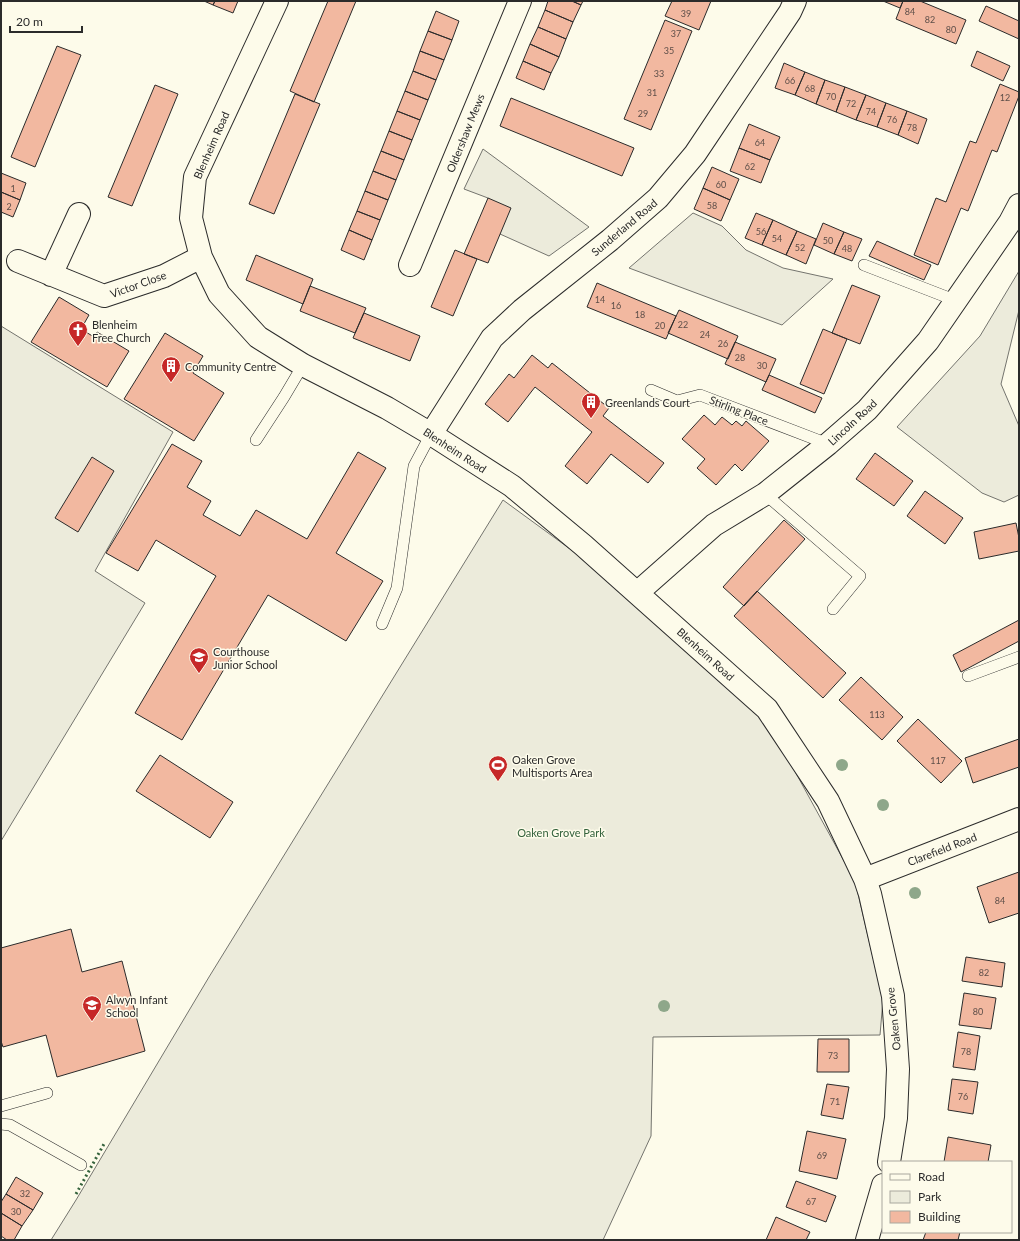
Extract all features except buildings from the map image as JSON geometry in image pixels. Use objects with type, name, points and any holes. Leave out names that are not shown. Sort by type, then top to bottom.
[{"type":"street","name":"Blenheim Road","points":[[277,1],[195,177],[190,218],[200,257],[219,294],[258,337],[303,365],[387,408],[431,434],[512,486],[583,545],[767,709],[828,801],[865,879]]},
{"type":"street","name":"Oldershaw Mews","points":[[410,265],[520,1]]},
{"type":"street","name":"Sunderland Road","points":[[431,434],[492,338],[522,310],[610,240],[658,198],[695,154],[790,12],[795,1]]},
{"type":"street","name":"Lincoln Road","points":[[637,593],[714,525],[765,494],[828,444],[867,410],[928,341],[1010,222],[1019,205]]},
{"type":"street","points":[[51,274],[79,214]]},
{"type":"street","name":"Victor Close","points":[[18,261],[104,296],[164,276],[200,257]]},
{"type":"street","name":"Clarefield Road","points":[[865,879],[1019,819]]},
{"type":"street","name":"Oaken Grove","points":[[865,879],[870,894],[893,996],[898,1069],[896,1118],[889,1161]]},
{"type":"street","points":[[867,1240],[882,1188]]},
{"type":"lane","points":[[864,265],[957,300]]},
{"type":"lane","points":[[256,440],[303,365]]},
{"type":"lane","name":"Stirling Place","points":[[651,390],[677,401],[700,394],[828,444]]},
{"type":"lane","points":[[382,624],[397,588],[414,466],[431,434]]},
{"type":"lane","points":[[765,494],[860,576],[833,609]]},
{"type":"lane","points":[[968,676],[1019,657]]},
{"type":"lane","points":[[1,1106],[47,1093]]},
{"type":"lane","points":[[1,1124],[15,1127],[81,1165]]},
{"type":"green space","points":[[483,149],[589,227],[549,256],[500,234],[488,198],[464,189]]},
{"type":"green space","points":[[693,213],[722,226],[746,250],[783,268],[833,279],[782,325],[629,268]]},
{"type":"green space","points":[[1019,271],[1019,310],[1001,384],[1019,426],[1019,495],[1004,502],[982,493],[897,427],[980,336]]},
{"type":"green space","points":[[1,326],[173,432],[95,571],[145,603],[1,841]]},
{"type":"green space","name":"Oaken Grove Park","points":[[503,500],[614,581],[763,713],[855,881],[883,1000],[880,1035],[653,1037],[651,1136],[603,1240],[51,1240],[209,977]]},
{"type":"hedge","points":[[76,1194],[104,1144]]},
{"type":"place","name":"Blenheim Free Church","points":[[78,347]]},
{"type":"place","name":"Community Centre","points":[[171,383]]},
{"type":"place","name":"Greenlands Court","points":[[591,419]]},
{"type":"place","name":"Courthouse Junior School","points":[[199,674]]},
{"type":"place","name":"Oaken Grove Multisports Area","points":[[498,782]]},
{"type":"place","name":"Alwyn Infant School","points":[[92,1022]]}]
